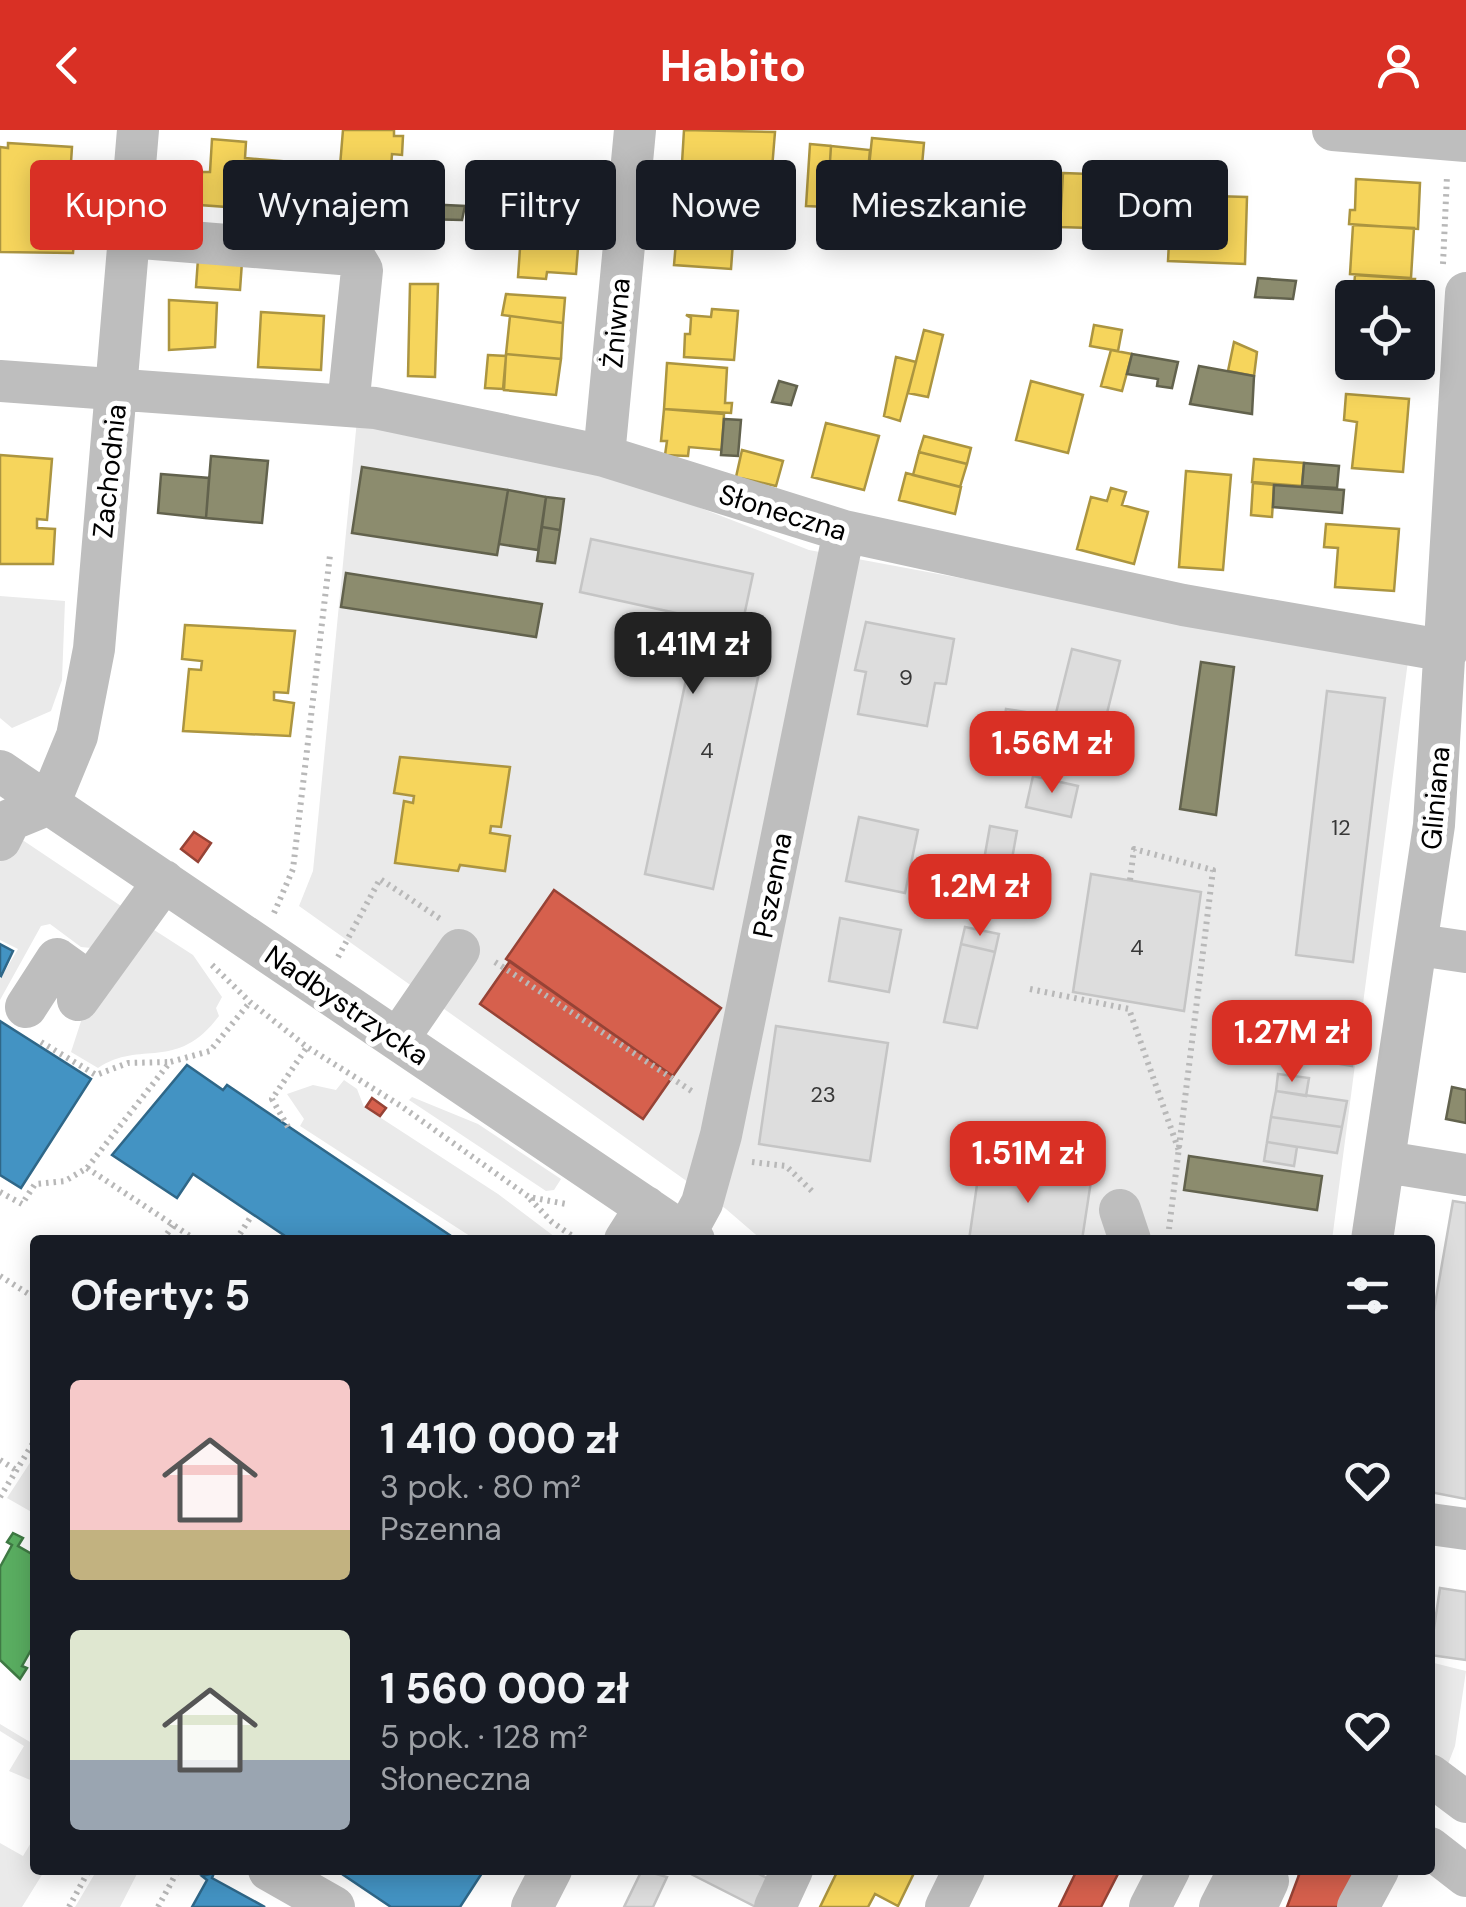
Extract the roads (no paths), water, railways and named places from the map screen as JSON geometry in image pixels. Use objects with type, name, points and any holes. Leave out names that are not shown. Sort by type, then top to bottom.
[{"type":"street","name":"Zachodnia","points":[[135,160],[138,130]]},
{"type":"street","name":"Żniwna","points":[[604,456],[635,130]]},
{"type":"street","points":[[1333,130],[1466,141]]},
{"type":"street","points":[[203,243],[353,256],[362,270],[348,406]]},
{"type":"street","name":"Zachodnia","points":[[48,804],[68,762],[85,702],[118,390],[128,250]]},
{"type":"street","name":"Gliniana","points":[[1373,1235],[1420,945],[1462,452],[1466,293]]},
{"type":"street","name":"Słoneczna","points":[[0,381],[375,408],[604,456],[844,532],[1183,605],[1447,651]]},
{"type":"street","name":"Pszenna","points":[[691,1235],[715,1158],[844,532]]},
{"type":"street","name":"Nadbystrzycka","points":[[0,772],[398,1039],[632,1229],[676,1235]]},
{"type":"street","points":[[0,840],[10,820],[48,804]]},
{"type":"street","points":[[28,1022],[57,959],[83,991],[164,881]]},
{"type":"street","points":[[398,1039],[467,945]]},
{"type":"street","points":[[1420,945],[1466,952]]},
{"type":"street","points":[[1386,1162],[1466,1175]]},
{"type":"street","points":[[1435,1525],[1466,1530]]},
{"type":"street","points":[[1435,1780],[1466,1802]]},
{"type":"street","points":[[1435,1852],[1466,1876]]},
{"type":"street","points":[[277,1875],[334,1907]]},
{"type":"street","points":[[532,1907],[548,1875]]},
{"type":"street","points":[[775,1907],[790,1875]]},
{"type":"street","points":[[946,1907],[962,1875]]},
{"type":"street","points":[[1150,1907],[1166,1875]]},
{"type":"street","points":[[1220,1907],[1236,1875]]},
{"type":"street","points":[[1256,1907],[1268,1881],[1266,1875]]},
{"type":"street","points":[[1358,1907],[1375,1875]]}]
